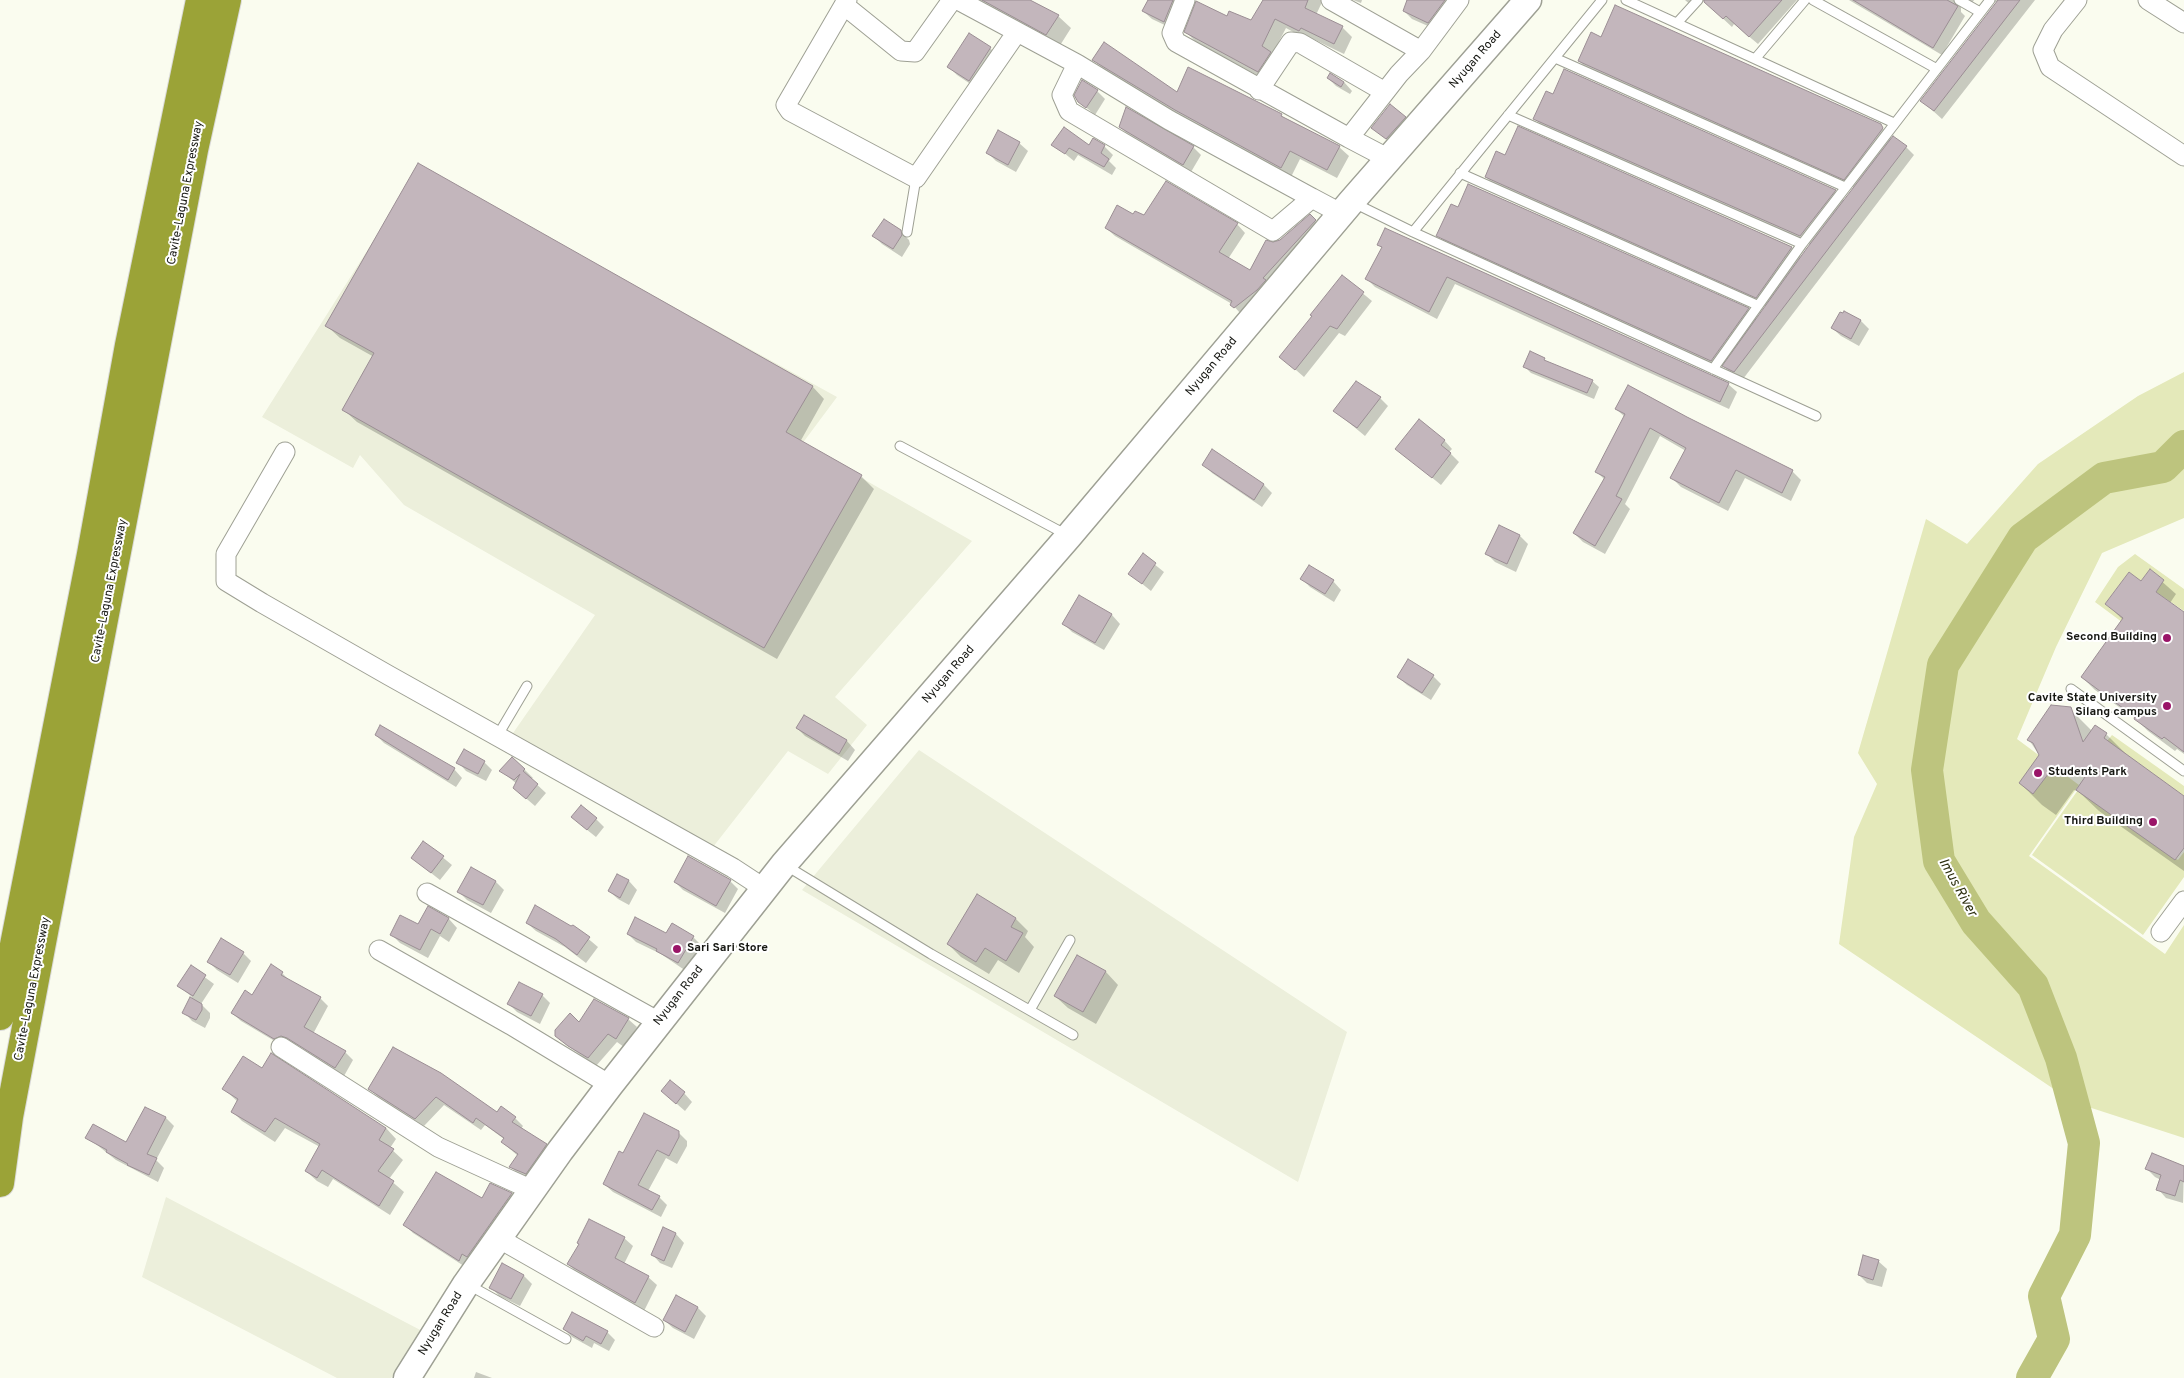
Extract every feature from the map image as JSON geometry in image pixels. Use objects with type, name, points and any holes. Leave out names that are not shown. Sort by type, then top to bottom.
[{"type":"highway","name":"Cavite–Laguna Expressway","points":[[0,1016],[92,554],[129,345],[200,0]]},
{"type":"highway","name":"Cavite–Laguna Expressway","points":[[0,1183],[9,1118],[44,929],[194,150],[227,0]]},
{"type":"main road","name":"Nyugan Road","points":[[406,1378],[466,1284],[532,1190],[610,1085],[784,864],[1069,536],[1347,208],[1528,0]]},
{"type":"street","points":[[952,0],[915,52],[901,51],[845,3],[786,105],[790,111],[916,178],[1017,32]]},
{"type":"street","points":[[958,0],[1077,64],[1169,120],[1312,198],[1347,208]]},
{"type":"street","points":[[1186,0],[1172,33],[1176,42],[1259,90],[1389,159]]},
{"type":"street","points":[[1331,0],[1422,51]]},
{"type":"street","points":[[1349,138],[1385,92],[1422,51],[1459,0]]},
{"type":"street","points":[[2077,0],[2053,30],[2043,50],[2050,67],[2184,156]]},
{"type":"street","points":[[2148,0],[2184,23]]},
{"type":"street","points":[[1259,90],[1292,42],[1300,43],[1385,92]]},
{"type":"street","points":[[1077,64],[1062,95],[1069,111],[1272,231],[1312,198]]},
{"type":"street","points":[[284,452],[226,554],[226,581],[733,868],[765,889]]},
{"type":"street","points":[[427,893],[659,1022]]},
{"type":"street","points":[[2161,932],[2184,901]]},
{"type":"street","points":[[378,950],[511,1025],[610,1085]]},
{"type":"street","points":[[280,1047],[438,1147],[532,1190]]},
{"type":"street","points":[[498,1238],[654,1328]]},
{"type":"lane","points":[[1413,232],[1602,0]]},
{"type":"lane","points":[[1626,0],[1894,123]]},
{"type":"lane","points":[[1677,23],[1698,0]]},
{"type":"lane","points":[[1755,59],[1805,0]]},
{"type":"lane","points":[[1814,0],[1937,69]]},
{"type":"lane","points":[[1959,0],[1980,12]]},
{"type":"lane","points":[[1713,369],[1802,244],[1990,0]]},
{"type":"lane","points":[[1555,58],[1845,188]]},
{"type":"lane","points":[[1508,115],[1802,244]]},
{"type":"lane","points":[[1460,173],[1757,305]]},
{"type":"lane","points":[[907,232],[916,178]]},
{"type":"lane","points":[[1347,208],[1413,232],[1816,416]]},
{"type":"lane","points":[[900,446],[1069,536]]},
{"type":"lane","points":[[498,735],[527,686]]},
{"type":"lane","points":[[2071,689],[2184,771]]},
{"type":"lane","points":[[784,864],[907,939],[1073,1035]]},
{"type":"lane","points":[[1030,1010],[1070,940]]},
{"type":"lane","points":[[466,1284],[566,1339]]},
{"type":"shaded area","points":[[420,167],[837,397],[802,444],[972,541],[835,697],[867,725],[828,774],[788,751],[713,847],[511,736],[595,615],[404,505],[360,455],[353,468],[262,417]]},
{"type":"shaded area","points":[[919,750],[1347,1032],[1298,1182],[802,890]]},
{"type":"shaded area","points":[[166,1197],[426,1333],[391,1378],[337,1378],[142,1277]]},
{"type":"green space","points":[[2184,372],[2184,518],[2102,553],[2056,647],[2017,739],[2079,785],[2029,856],[2165,954],[2184,925],[2184,1138],[2073,1102],[1839,944],[1854,837],[1877,784],[1858,753],[1926,519],[1967,544],[2038,464],[2138,396]]},
{"type":"green space","points":[[2135,554],[2184,589],[2184,611],[2156,592],[2164,580],[2150,569],[2141,581],[2129,572],[2105,604],[2184,663],[2184,668],[2095,602],[2118,567]]},
{"type":"green space","points":[[2112,735],[2184,786],[2184,796],[2107,741]]},
{"type":"green space","points":[[2078,790],[2178,860],[2184,852],[2184,877],[2143,935],[2032,855]]},
{"type":"building","points":[[982,0],[1030,0],[1059,15],[1046,35]]},
{"type":"building","points":[[1148,0],[1173,0],[1164,22],[1142,11]]},
{"type":"building","points":[[1263,0],[1308,0],[1305,8],[1343,26],[1334,44],[1301,28],[1299,31],[1275,19],[1262,46],[1271,52],[1258,72],[1184,32],[1196,1],[1227,16],[1229,11],[1251,20]]},
{"type":"building","points":[[1407,0],[1445,0],[1428,23],[1403,11]]},
{"type":"building","points":[[1704,0],[1782,0],[1749,37],[1726,16],[1723,19]]},
{"type":"building","points":[[1853,0],[1947,0],[1958,6],[1933,48]]},
{"type":"building","points":[[1998,0],[2020,0],[1934,111],[1920,101]]},
{"type":"building","points":[[1615,5],[1881,124],[1883,128],[1844,180],[1578,61],[1591,32],[1601,37]]},
{"type":"building","points":[[969,33],[991,47],[969,81],[947,67]]},
{"type":"building","points":[[1104,42],[1177,92],[1188,67],[1282,114],[1281,116],[1340,146],[1327,170],[1290,151],[1281,168],[1175,110],[1092,60]]},
{"type":"building","points":[[1564,69],[1836,190],[1800,236],[1533,119],[1546,91],[1553,94]]},
{"type":"building","points":[[1330,73],[1344,82],[1341,87],[1327,78]]},
{"type":"building","points":[[1082,80],[1098,90],[1086,108],[1078,102],[1074,95]]},
{"type":"building","points":[[1390,104],[1406,117],[1386,139],[1371,128]]},
{"type":"building","points":[[1126,107],[1194,146],[1183,165],[1119,127]]},
{"type":"building","points":[[1518,126],[1792,247],[1756,298],[1485,177],[1496,151],[1505,155]]},
{"type":"building","points":[[1064,127],[1089,145],[1093,138],[1105,145],[1101,153],[1109,159],[1104,167],[1069,148],[1065,154],[1051,145]]},
{"type":"building","points":[[998,130],[1020,142],[1008,165],[986,153]]},
{"type":"building","points":[[1893,136],[1907,146],[1734,372],[1722,366],[1807,248]]},
{"type":"building","points":[[418,163],[813,386],[786,432],[862,475],[764,648],[342,410],[374,353],[325,326]]},
{"type":"building","points":[[1166,181],[1238,223],[1219,252],[1250,270],[1266,240],[1273,242],[1280,240],[1310,214],[1316,220],[1263,278],[1266,280],[1257,290],[1234,308],[1230,305],[1232,301],[1105,228],[1117,205],[1133,214],[1135,211],[1144,215]]},
{"type":"building","points":[[1468,184],[1749,308],[1711,361],[1436,236],[1451,204],[1458,207]]},
{"type":"building","points":[[884,219],[901,230],[902,235],[893,249],[872,236]]},
{"type":"building","points":[[1385,228],[1729,383],[1720,402],[1447,277],[1429,312],[1365,279],[1382,247],[1377,245]]},
{"type":"building","points":[[1342,275],[1364,292],[1337,329],[1330,326],[1295,370],[1279,357]]},
{"type":"building","points":[[1844,311],[1861,320],[1851,339],[1831,328],[1840,312],[1843,313]]},
{"type":"building","points":[[1530,351],[1545,358],[1544,360],[1593,380],[1587,393],[1523,367]]},
{"type":"building","points":[[1356,381],[1381,397],[1357,428],[1333,411]]},
{"type":"building","points":[[1628,385],[1793,470],[1782,493],[1736,470],[1719,503],[1670,478],[1686,448],[1650,428],[1616,496],[1622,499],[1595,546],[1573,533],[1605,477],[1595,472],[1625,414],[1615,409]]},
{"type":"building","points":[[1419,419],[1445,440],[1441,445],[1451,453],[1432,478],[1395,449]]},
{"type":"building","points":[[1212,449],[1264,484],[1254,500],[1202,465]]},
{"type":"building","points":[[1499,525],[1520,535],[1507,564],[1485,554]]},
{"type":"building","points":[[1143,553],[1156,563],[1142,584],[1128,574]]},
{"type":"building","points":[[1309,565],[1334,580],[1325,594],[1300,579]]},
{"type":"building","points":[[2150,569],[2164,580],[2156,592],[2184,612],[2184,752],[2164,737],[2162,739],[2134,719],[2135,717],[2081,677],[2123,618],[2105,604],[2129,572],[2141,581]]},
{"type":"building","points":[[1079,595],[1112,614],[1095,643],[1062,624]]},
{"type":"building","points":[[1408,659],[1434,675],[1422,693],[1397,677]]},
{"type":"building","name":"Third Building","points":[[2051,705],[2071,707],[2083,742],[2095,725],[2107,733],[2104,738],[2184,796],[2184,848],[2175,860],[2076,790],[2085,777],[2052,769],[2033,794],[2019,783],[2039,755],[2033,743],[2027,740]]},
{"type":"building","points":[[804,715],[847,740],[839,754],[796,728]]},
{"type":"building","points":[[380,725],[455,768],[448,780],[375,735]]},
{"type":"building","points":[[464,749],[485,761],[478,774],[456,763]]},
{"type":"building","points":[[512,757],[525,769],[523,771],[538,784],[526,799],[513,788],[520,774],[514,780],[499,771]]},
{"type":"building","points":[[581,805],[597,818],[587,830],[571,817]]},
{"type":"building","points":[[423,841],[444,856],[431,873],[411,858]]},
{"type":"building","points":[[688,856],[731,880],[716,906],[674,882]]},
{"type":"building","points":[[471,867],[496,881],[483,905],[457,892]]},
{"type":"building","points":[[617,874],[629,880],[620,898],[608,891]]},
{"type":"building","points":[[977,894],[1016,918],[1011,927],[1023,933],[1006,961],[985,948],[976,962],[947,944]]},
{"type":"building","points":[[535,905],[571,926],[573,925],[590,937],[577,955],[556,939],[526,923]]},
{"type":"building","points":[[428,906],[449,918],[440,934],[431,929],[420,950],[390,935],[400,915],[418,924]]},
{"type":"building","points":[[635,917],[666,933],[672,923],[694,936],[678,963],[656,951],[657,949],[627,934]]},
{"type":"building","points":[[221,938],[244,952],[230,975],[207,962]]},
{"type":"building","points":[[1077,955],[1106,971],[1083,1012],[1054,996]]},
{"type":"building","points":[[271,964],[283,972],[281,975],[321,997],[304,1027],[346,1051],[335,1068],[287,1038],[281,1036],[274,1039],[231,1013],[245,990],[252,995]]},
{"type":"building","points":[[191,965],[206,975],[193,996],[177,986]]},
{"type":"building","points":[[519,982],[543,994],[531,1016],[507,1004]]},
{"type":"building","points":[[190,997],[202,1004],[202,1010],[196,1020],[182,1013]]},
{"type":"building","points":[[594,999],[629,1018],[616,1039],[608,1034],[588,1058],[555,1036],[555,1030],[570,1013],[579,1022]]},
{"type":"building","points":[[393,1047],[441,1073],[497,1112],[501,1106],[516,1117],[512,1122],[547,1144],[526,1174],[509,1167],[518,1154],[501,1142],[504,1138],[476,1118],[473,1123],[436,1097],[415,1119],[368,1089]]},
{"type":"building","points":[[271,1053],[386,1128],[379,1140],[394,1149],[378,1171],[394,1181],[379,1206],[322,1170],[317,1178],[305,1171],[320,1144],[275,1118],[265,1132],[231,1112],[238,1099],[222,1089],[243,1056],[262,1068]]},
{"type":"building","points":[[670,1080],[685,1092],[676,1104],[661,1091]]},
{"type":"building","points":[[145,1107],[166,1117],[147,1154],[157,1158],[149,1175],[127,1165],[106,1152],[107,1150],[85,1138],[93,1124],[126,1142]]},
{"type":"building","points":[[644,1113],[679,1131],[679,1137],[669,1156],[657,1150],[638,1185],[660,1196],[652,1210],[603,1184],[619,1151],[623,1153]]},
{"type":"building","points":[[2152,1153],[2184,1166],[2184,1182],[2180,1180],[2175,1196],[2156,1190],[2161,1175],[2145,1169]]},
{"type":"building","points":[[436,1172],[482,1198],[490,1183],[512,1193],[467,1257],[462,1254],[459,1261],[403,1225]]},
{"type":"building","points":[[589,1219],[625,1237],[615,1258],[649,1276],[635,1303],[567,1264],[579,1244],[577,1243]]},
{"type":"building","points":[[663,1227],[676,1233],[664,1261],[651,1255]]},
{"type":"building","points":[[1863,1255],[1879,1260],[1873,1280],[1858,1275]]},
{"type":"building","points":[[502,1263],[524,1275],[511,1299],[489,1288]]},
{"type":"building","points":[[676,1295],[698,1307],[685,1332],[663,1320]]},
{"type":"building","points":[[572,1312],[608,1331],[601,1344],[586,1336],[583,1341],[563,1329]]},
{"type":"waterway","name":"Imus River","points":[[2032,1378],[2054,1339],[2044,1296],[2075,1235],[2084,1143],[2061,1058],[2033,986],[1976,922],[1939,861],[1927,770],[1943,665],[2023,538],[2104,478],[2163,467],[2184,446]]},
{"type":"place","name":"Second Building","points":[[2167,638]]},
{"type":"place","name":"Cavite State University Silang campus","points":[[2167,706]]},
{"type":"place","name":"Students Park","points":[[2038,773]]},
{"type":"place","name":"Third Building","points":[[2153,822]]},
{"type":"place","name":"Sari Sari Store","points":[[677,949]]}]
